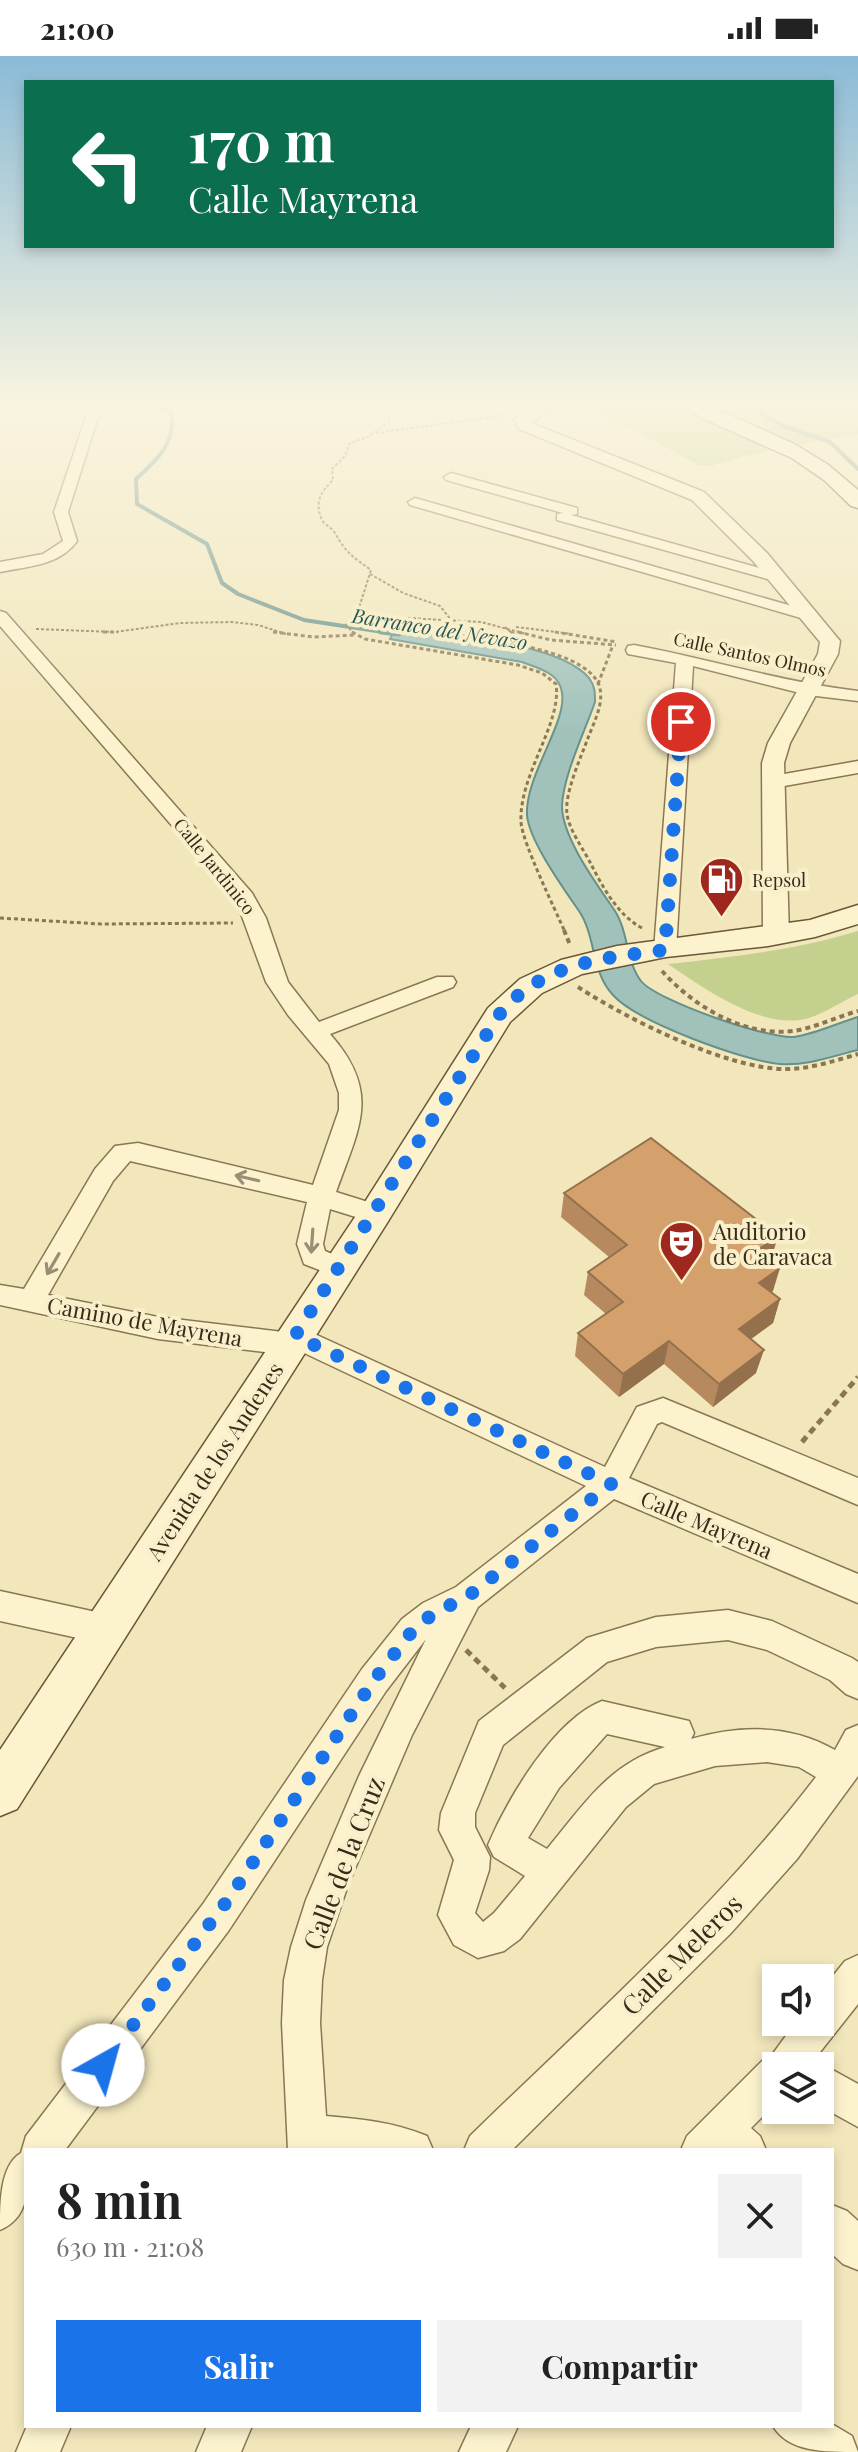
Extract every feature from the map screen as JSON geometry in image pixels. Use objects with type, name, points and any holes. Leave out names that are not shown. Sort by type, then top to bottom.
[{"type":"main road","name":"Avenida de los Andenes","points":[[0,1792],[375,1214],[499,1015],[521,991],[567,968],[659,946],[776,936],[822,927],[858,914]]},
{"type":"street","points":[[0,567],[57,554],[66,548],[70,541],[61,513]]},
{"type":"street","points":[[506,513],[534,537],[807,615]]},
{"type":"street","points":[[548,513],[567,514],[776,577]]},
{"type":"street","points":[[716,513],[736,531],[826,635],[830,646],[779,743],[773,763],[776,936]]},
{"type":"street","points":[[534,537],[567,514]]},
{"type":"street","name":"Calle Jardinico","points":[[5,622],[245,897],[259,923],[277,983],[317,1031],[342,1068],[351,1092],[350,1118],[312,1230],[310,1254],[340,1268]]},
{"type":"street","name":"Calle Santos Olmos","points":[[634,650],[808,690],[858,696]]},
{"type":"street","points":[[659,946],[685,661]]},
{"type":"street","points":[[773,782],[858,767]]},
{"type":"street","points":[[317,1031],[445,982]]},
{"type":"street","points":[[31,1301],[104,1175],[124,1152],[138,1152],[322,1197],[375,1214]]},
{"type":"street","name":"Camino de Mayrena","points":[[0,1295],[158,1328],[293,1340]]},
{"type":"street","name":"Calle Mayrena","points":[[293,1340],[611,1484],[858,1589]]},
{"type":"street","points":[[611,1484],[640,1425],[653,1411],[663,1410],[858,1492]]},
{"type":"street","name":"Calle de la Cruz","points":[[308,2142],[301,2032],[302,1981],[311,1934],[436,1627],[467,1597],[611,1484]]},
{"type":"street","points":[[0,1606],[105,1629]]},
{"type":"street","points":[[850,1757],[767,1745],[715,1749],[644,1770],[614,1795],[507,1926],[492,1939],[480,1941],[470,1938],[456,1915],[471,1870],[472,1857],[457,1830],[458,1813],[491,1733],[598,1649],[656,1632],[728,1625],[772,1636],[841,1669],[858,1683]]},
{"type":"street","points":[[42,2148],[233,1894],[387,1662],[436,1627]]},
{"type":"street","points":[[551,1872],[506,1845],[530,1798],[569,1746],[602,1717],[677,1733]]},
{"type":"street","name":"Calle Meleros","points":[[486,2148],[718,1920],[785,1847],[850,1757]]},
{"type":"street","points":[[805,2052],[858,1974]]},
{"type":"street","points":[[834,2093],[858,2107]]},
{"type":"street","points":[[723,2143],[762,2102]]},
{"type":"street","points":[[308,2142],[380,2141],[406,2148]]},
{"type":"street","points":[[0,2209],[24,2174]]},
{"type":"street","points":[[834,2228],[858,2249]]},
{"type":"street","points":[[38,2452],[48,2428]]},
{"type":"street","points":[[218,2452],[229,2428]]},
{"type":"street","points":[[481,2452],[495,2428]]},
{"type":"path","points":[[321,513],[323,522],[334,530],[342,549],[371,570],[356,610],[346,624],[353,633],[384,644],[518,665],[542,673],[556,684],[558,698],[526,783],[521,804],[521,825],[567,968],[597,999],[657,1028],[722,1054],[769,1068],[809,1067],[858,1054]]},
{"type":"path","points":[[370,574],[403,593],[440,606],[451,620]]},
{"type":"path","points":[[356,610],[413,628],[530,647],[575,662],[598,684]]},
{"type":"path","points":[[386,617],[451,620],[590,635],[634,650]]},
{"type":"path","points":[[5,622],[93,633],[180,623],[232,622],[314,637],[359,636]]},
{"type":"path","points":[[503,626],[530,647]]},
{"type":"path","points":[[503,626],[551,640],[612,643]]},
{"type":"path","points":[[590,635],[595,639],[590,643]]},
{"type":"path","points":[[612,643],[598,684],[600,707],[575,771],[567,814],[600,882],[630,922],[659,946],[669,980],[691,999],[758,1027],[791,1031],[858,1011]]},
{"type":"path","points":[[0,918],[87,923],[259,923]]},
{"type":"path","points":[[785,1461],[858,1377]]},
{"type":"path","points":[[436,1627],[468,1651],[524,1707]]},
{"type":"green space","points":[[858,931],[858,994],[822,1013],[800,1020],[783,1020],[748,1011],[668,964],[787,948]]},
{"type":"water","points":[[396,627],[527,648],[574,666],[589,678],[595,702],[566,781],[563,818],[581,859],[618,917],[632,964],[641,981],[690,1008],[781,1036],[802,1036],[858,1017],[858,1050],[800,1064],[763,1061],[667,1028],[626,1006],[613,995],[601,976],[584,921],[540,851],[527,815],[532,784],[562,705],[560,686],[547,672],[522,662],[390,639]]},
{"type":"building","name":"Auditorio de Caravaca","points":[[651,1138],[778,1236],[758,1250],[780,1268],[759,1283],[780,1299],[739,1329],[764,1350],[719,1384],[669,1341],[623,1374],[578,1333],[623,1302],[588,1272],[627,1245],[564,1193]]},
{"type":"waterway","name":"Barranco del Nevazo","points":[[152,513],[207,544],[222,583],[238,594],[304,620],[388,633]]},
{"type":"waterway","name":"Barranco del Nevazo","points":[[381,632],[388,633]]},
{"type":"waterway","name":"Barranco del Nevazo","points":[[388,633],[399,634]]},
{"type":"waterway","name":"Barranco del Nevazo","points":[[388,633],[396,634]]},
{"type":"place","name":"Repsol","points":[[721,919]]},
{"type":"place","name":"Auditorio de Caravaca","points":[[682,1283]]},
{"type":"route","points":[[103,2065],[258,1859],[374,1680],[413,1630],[434,1613],[467,1597],[611,1484],[295,1336],[499,1015],[514,998],[556,971],[593,961],[665,950],[681,722]]}]
